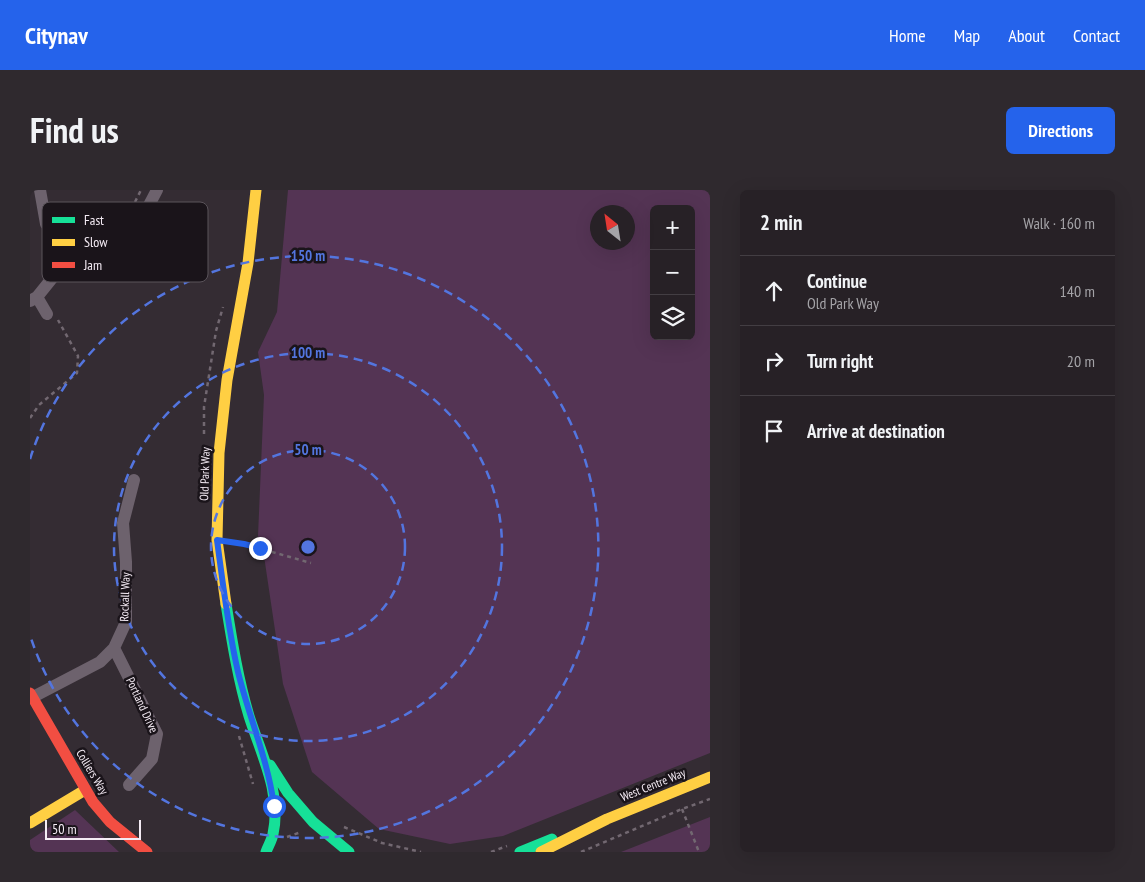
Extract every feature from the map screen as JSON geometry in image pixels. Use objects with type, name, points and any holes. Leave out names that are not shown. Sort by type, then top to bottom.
[{"type":"main road","name":"Old Park Way","points":[[256,190],[248,263],[227,380],[219,452],[217,540],[233,650],[249,716],[264,756],[273,795],[275,819],[273,836],[266,852]]},
{"type":"main road","name":"Colliers Way","points":[[31,695],[85,790],[110,822],[147,852]]},
{"type":"main road","name":"Old Park Way","points":[[264,756],[288,793],[305,813],[317,826],[349,852]]},
{"type":"main road","name":"West Centre Way","points":[[520,852],[710,777]]},
{"type":"main road","points":[[30,823],[85,790]]},
{"type":"main road","name":"West Centre Way","points":[[540,852],[607,819]]},
{"type":"street","points":[[151,202],[157,190]]},
{"type":"street","points":[[47,314],[33,299],[48,282]]},
{"type":"street","name":"Rockall Way","points":[[31,695],[100,662],[114,648],[126,622],[126,562],[123,523],[134,480]]},
{"type":"street","name":"Portland Drive","points":[[114,648],[157,734],[152,759],[129,785]]},
{"type":"path","points":[[30,418],[39,405],[77,372],[78,356],[54,313],[47,314]]},
{"type":"path","points":[[217,540],[244,544],[311,563]]},
{"type":"path","points":[[581,852],[710,799]]},
{"type":"path","points":[[682,809],[699,852]]},
{"type":"shaded area","points":[[288,190],[710,190],[710,753],[503,836],[450,844],[379,829],[312,772],[283,684],[264,556],[258,536],[264,395],[258,352],[277,312]]},
{"type":"shaded area","points":[[75,810],[119,852],[30,852],[30,840]]},
{"type":"shaded area","points":[[710,817],[710,852],[621,852]]},
{"type":"traffic: fast","points":[[226,604],[245,702],[273,789],[275,819],[272,836],[266,852]]},
{"type":"traffic: fast","points":[[270,765],[288,793],[313,822],[349,852]]},
{"type":"traffic: fast","points":[[520,852],[552,839]]},
{"type":"traffic: slow","points":[[226,604],[217,540],[219,453],[227,380],[248,263],[256,190]]},
{"type":"traffic: slow","points":[[541,852],[607,819],[710,777]]},
{"type":"traffic: slow","points":[[30,823],[85,790]]},
{"type":"traffic: jam","points":[[30,693],[93,802],[110,822],[147,852]]},
{"type":"route","points":[[260,548],[217,540],[233,650],[249,716],[264,756],[274,806]]}]
